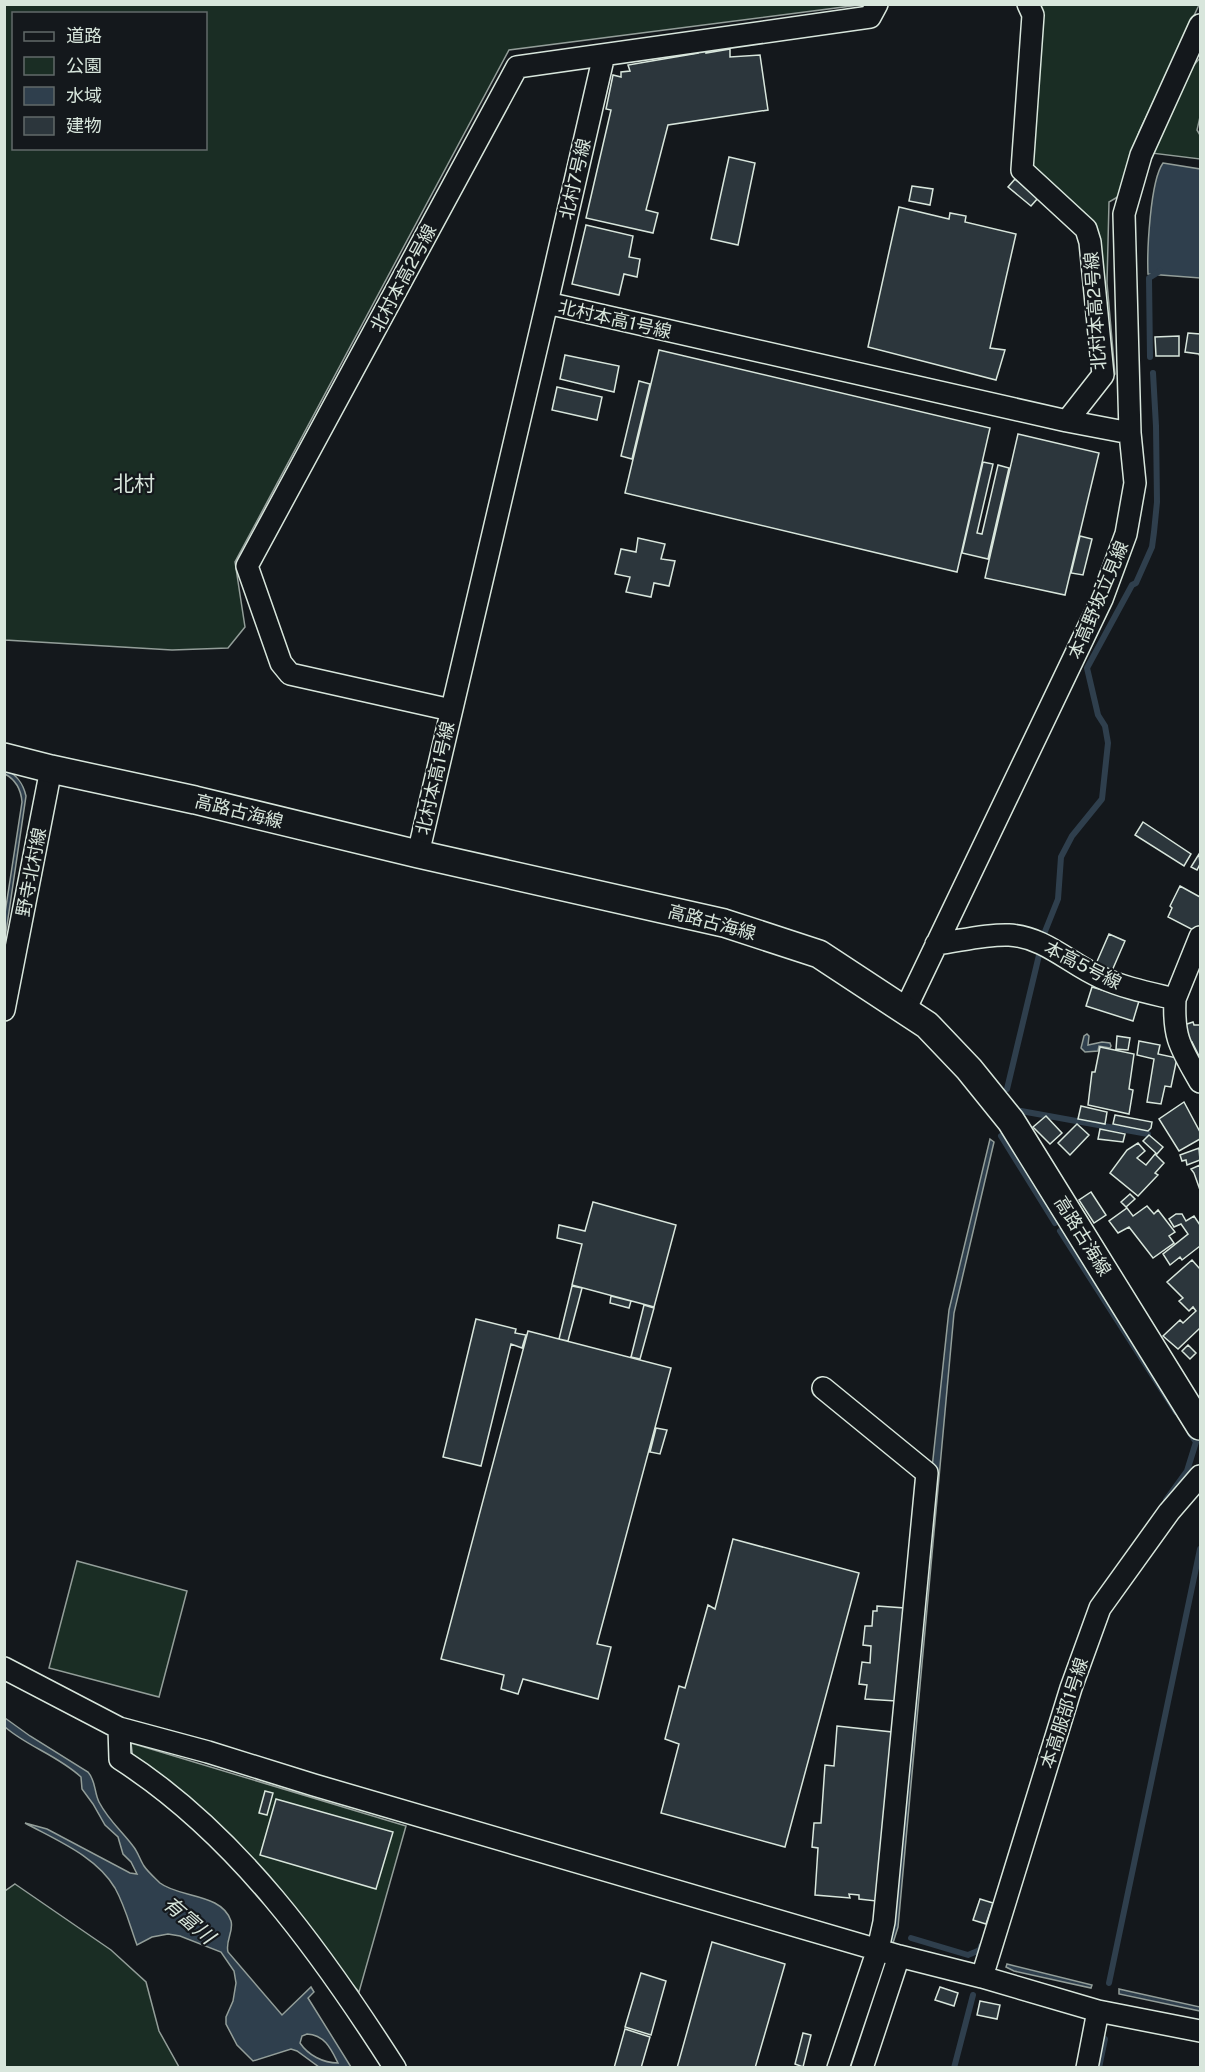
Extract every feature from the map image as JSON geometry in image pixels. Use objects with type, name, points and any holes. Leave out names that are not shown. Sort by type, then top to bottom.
[{"type":"main road","name":"高路古海線","points":[[4,757],[724,923],[819,954],[927,1025],[969,1070],[1011,1121],[1200,1426]]},
{"type":"street","name":"北村本高2号線","points":[[452,710],[290,674],[281,663],[247,566],[517,67],[870,17],[877,4]]},
{"type":"street","name":"北村本高2号線","points":[[1028,4],[1033,15],[1022,170],[1086,229],[1090,242],[1103,375],[1067,421]]},
{"type":"street","name":"本高野坂立見線","points":[[905,1010],[1102,599],[1126,534],[1135,483],[1130,433],[1124,214],[1141,155],[1200,25]]},
{"type":"street","name":"北村7号線","points":[[547,303],[604,55]]},
{"type":"street","name":"北村本高1号線","points":[[418,854],[547,303],[1067,421],[1130,433]]},
{"type":"street","name":"野寺北村線","points":[[4,1010],[51,769]]},
{"type":"street","name":"本高5号線","points":[[936,944],[985,936],[1011,935],[1032,940],[1056,950],[1098,976],[1114,983],[1175,999]]},
{"type":"street","points":[[1200,937],[1175,999],[1174,1024],[1179,1044],[1200,1082]]},
{"type":"street","points":[[823,1388],[927,1473],[884,1922],[878,1949],[838,2067]]},
{"type":"street","name":"本高服部1号線","points":[[982,1977],[1075,1677],[1100,1608],[1169,1512],[1200,1476]]},
{"type":"street","points":[[4,1668],[119,1728],[196,1748],[360,1799],[899,1956],[982,1977],[1098,2011],[1200,2031]]},
{"type":"street","points":[[119,1728],[120,1759],[171,1796],[211,1832],[252,1875],[319,1954],[351,1998],[395,2067]]},
{"type":"street","points":[[862,2067],[899,1956]]},
{"type":"street","points":[[1087,2067],[1098,2011]]},
{"type":"green space","points":[[5,4],[859,4],[509,50],[235,562],[245,627],[228,648],[172,650],[5,640]]},
{"type":"green space","points":[[1040,5],[1199,5],[1139,132],[1121,195],[1109,202],[1107,283],[1115,374],[1111,379],[1095,225],[1035,174],[1028,158]]},
{"type":"green space","points":[[1200,58],[1200,117],[1197,130],[1200,135],[1200,159],[1151,153],[1187,73]]},
{"type":"green space","points":[[77,1561],[187,1591],[159,1697],[49,1668]]},
{"type":"green space","points":[[131,1743],[406,1826],[359,1992],[245,1858],[133,1759]]},
{"type":"green space","points":[[15,1884],[111,1950],[146,1982],[159,2031],[179,2067],[5,2067],[5,1891]]},
{"type":"water","points":[[1163,163],[1200,169],[1200,278],[1148,274],[1152,200]]},
{"type":"water","points":[[5,769],[19,780],[26,796],[5,939],[5,913],[22,802],[17,785],[5,774]]},
{"type":"water","points":[[1087,1034],[1089,1036],[1088,1045],[1110,1043],[1110,1048],[1099,1046],[1098,1051],[1085,1052],[1081,1048],[1084,1036]]},
{"type":"water","points":[[990,1139],[994,1142],[954,1313],[898,1927],[854,2067],[842,2068],[879,1962],[949,1310]]},
{"type":"water","name":"有富川","points":[[5,1718],[88,1772],[103,1809],[135,1848],[146,1868],[160,1883],[168,1888],[210,1901],[219,1905],[226,1912],[232,1925],[228,1952],[282,2015],[311,1987],[314,1992],[308,1998],[351,2067],[319,2067],[291,2049],[253,2061],[237,2045],[226,2024],[236,1983],[234,1971],[221,1952],[180,1936],[168,1934],[152,1937],[137,1945],[122,1902],[107,1877],[74,1850],[25,1823],[47,1829],[130,1873],[137,1874],[131,1862],[123,1854],[118,1837],[105,1825],[82,1789],[81,1777],[5,1727]],"holes":[[[313,2035],[327,2044],[338,2063],[321,2060],[303,2047],[300,2043],[302,2036]]]},
{"type":"water","points":[[1007,1964],[1092,1985],[1091,1988],[1014,1971],[1006,1967]]},
{"type":"water","points":[[1119,1989],[1200,2007],[1200,2011],[1119,1994]]},
{"type":"building","points":[[698,49],[706,49],[706,53],[730,49],[730,57],[760,55],[768,110],[668,125],[646,210],[658,213],[653,233],[586,218],[611,110],[606,109],[613,75],[621,77],[621,72],[630,71],[628,65],[698,53]]},
{"type":"building","points":[[729,157],[755,163],[738,245],[711,239]]},
{"type":"building","points":[[1015,179],[1038,198],[1031,206],[1008,187]]},
{"type":"building","points":[[912,186],[933,189],[930,205],[909,201]]},
{"type":"building","points":[[899,207],[949,219],[950,213],[966,216],[965,222],[1016,234],[990,348],[1005,350],[996,380],[868,347]]},
{"type":"building","points":[[586,225],[633,236],[629,257],[640,259],[637,277],[624,274],[619,295],[572,284]]},
{"type":"building","points":[[1188,333],[1200,334],[1200,357],[1199,354],[1185,352]]},
{"type":"building","points":[[1179,336],[1179,356],[1156,356],[1155,337]]},
{"type":"building","points":[[659,350],[990,428],[957,572],[625,493]]},
{"type":"building","points":[[565,355],[619,366],[614,392],[560,379]]},
{"type":"building","points":[[639,381],[650,384],[632,459],[621,456]]},
{"type":"building","points":[[557,387],[602,397],[597,420],[552,410]]},
{"type":"building","points":[[1018,434],[1099,453],[1065,595],[985,578]]},
{"type":"building","points":[[983,462],[993,464],[977,533],[982,534],[998,465],[1009,468],[988,559],[962,553]]},
{"type":"building","points":[[1080,536],[1092,539],[1083,575],[1071,573]]},
{"type":"building","points":[[638,538],[665,544],[661,559],[675,561],[669,586],[654,583],[651,597],[626,592],[630,577],[615,574],[621,549],[636,552]]},
{"type":"building","points":[[1143,822],[1191,854],[1184,866],[1135,835]]},
{"type":"building","points":[[1199,854],[1200,864],[1197,870],[1191,867]]},
{"type":"building","points":[[1180,886],[1200,897],[1200,925],[1197,932],[1168,917],[1172,908],[1170,906]]},
{"type":"building","points":[[1109,934],[1125,941],[1111,973],[1095,966]]},
{"type":"building","points":[[1092,987],[1139,1001],[1133,1021],[1086,1006]]},
{"type":"building","points":[[1193,1022],[1194,1025],[1200,1025],[1200,1058],[1192,1042],[1185,1046],[1178,1027]]},
{"type":"building","points":[[1117,1036],[1130,1038],[1128,1050],[1116,1049]]},
{"type":"building","points":[[1139,1041],[1160,1045],[1158,1054],[1177,1058],[1171,1087],[1165,1086],[1161,1104],[1147,1102],[1154,1059],[1137,1055]]},
{"type":"building","points":[[1100,1047],[1134,1054],[1129,1089],[1133,1090],[1129,1114],[1088,1105],[1092,1072],[1095,1072]]},
{"type":"building","points":[[1184,1102],[1200,1132],[1200,1139],[1179,1151],[1159,1119]]},
{"type":"building","points":[[1081,1106],[1107,1112],[1105,1124],[1078,1119]]},
{"type":"building","points":[[1115,1115],[1152,1122],[1151,1128],[1148,1131],[1113,1124]]},
{"type":"building","points":[[1046,1116],[1062,1133],[1050,1144],[1033,1127]]},
{"type":"building","points":[[1077,1124],[1089,1135],[1070,1155],[1058,1143]]},
{"type":"building","points":[[1100,1129],[1125,1134],[1123,1142],[1098,1139]]},
{"type":"building","points":[[1149,1135],[1163,1147],[1157,1154],[1143,1141]]},
{"type":"building","points":[[1138,1143],[1145,1151],[1137,1158],[1146,1165],[1155,1154],[1164,1163],[1155,1173],[1158,1175],[1138,1196],[1110,1173],[1127,1150]]},
{"type":"building","points":[[1199,1148],[1200,1160],[1187,1165],[1186,1160],[1182,1161],[1180,1155]]},
{"type":"building","points":[[1200,1165],[1200,1190],[1191,1169]]},
{"type":"building","points":[[1091,1192],[1106,1215],[1094,1223],[1079,1200]]},
{"type":"building","points":[[1130,1194],[1135,1199],[1126,1207],[1121,1202]]},
{"type":"building","points":[[593,1202],[676,1225],[654,1307],[572,1285],[582,1244],[557,1238],[559,1225],[585,1231]]},
{"type":"building","points":[[1147,1206],[1154,1214],[1158,1210],[1175,1232],[1169,1236],[1174,1243],[1153,1258],[1129,1227],[1118,1233],[1109,1221],[1127,1208],[1133,1216]]},
{"type":"building","points":[[1176,1214],[1182,1214],[1186,1221],[1194,1216],[1200,1225],[1200,1246],[1182,1260],[1180,1257],[1170,1265],[1163,1254],[1188,1234],[1181,1224],[1174,1227],[1169,1219]]},
{"type":"building","points":[[1192,1260],[1200,1269],[1200,1328],[1178,1349],[1163,1336],[1180,1320],[1183,1323],[1196,1311],[1193,1307],[1189,1311],[1179,1301],[1183,1298],[1167,1282]]},
{"type":"building","points":[[572,1286],[582,1288],[568,1341],[559,1339]]},
{"type":"building","points":[[611,1296],[631,1301],[629,1308],[610,1303]]},
{"type":"building","points":[[644,1305],[654,1308],[640,1359],[631,1357]]},
{"type":"building","points":[[476,1319],[516,1329],[515,1333],[526,1335],[522,1348],[511,1344],[481,1466],[443,1457]]},
{"type":"building","points":[[528,1331],[671,1368],[597,1644],[611,1647],[598,1699],[523,1679],[518,1694],[501,1689],[504,1675],[441,1659]]},
{"type":"building","points":[[1188,1345],[1196,1353],[1190,1359],[1182,1351]]},
{"type":"building","points":[[656,1428],[667,1430],[660,1454],[650,1452]]},
{"type":"building","points":[[733,1539],[859,1573],[785,1847],[661,1813],[679,1744],[665,1739],[679,1686],[685,1688],[708,1605],[715,1609]]},
{"type":"building","points":[[877,1606],[905,1608],[896,1701],[865,1699],[867,1685],[859,1684],[862,1662],[870,1663],[871,1646],[863,1645],[865,1626],[872,1626],[873,1611],[877,1611]]},
{"type":"building","points":[[837,1726],[892,1732],[876,1901],[859,1899],[859,1895],[849,1894],[850,1898],[815,1895],[818,1848],[812,1847],[814,1823],[821,1823],[825,1765],[834,1766]]},
{"type":"building","points":[[265,1791],[273,1793],[267,1815],[259,1813]]},
{"type":"building","points":[[276,1799],[393,1832],[376,1889],[260,1855]]},
{"type":"building","points":[[980,1899],[993,1903],[986,1924],[973,1920]]},
{"type":"building","points":[[712,1942],[785,1964],[755,2068],[677,2068]]},
{"type":"building","points":[[641,1973],[666,1981],[651,2035],[625,2027]]},
{"type":"building","points":[[940,1987],[958,1993],[954,2006],[935,2000]]},
{"type":"building","points":[[980,2001],[1000,2005],[997,2019],[977,2015]]},
{"type":"building","points":[[625,2029],[650,2037],[641,2068],[614,2068]]},
{"type":"building","points":[[803,2033],[811,2035],[803,2067],[795,2064]]},
{"type":"waterway","points":[[1150,357],[1149,278],[1160,271]]},
{"type":"waterway","points":[[1042,939],[1058,899],[1061,857],[1072,836],[1102,799],[1108,743],[1105,726],[1098,715],[1087,668],[1132,585],[1136,583],[1152,547],[1157,502],[1153,373]]},
{"type":"waterway","points":[[1007,1089],[1040,951]]},
{"type":"waterway","points":[[1021,1111],[1148,1134]]},
{"type":"waterway","points":[[1001,1136],[1055,1223]]},
{"type":"waterway","points":[[1060,1231],[1176,1412]]},
{"type":"waterway","points":[[1166,1500],[1187,1471],[1196,1442],[1190,1433]]},
{"type":"waterway","points":[[1109,1983],[1200,1549]]},
{"type":"waterway","points":[[911,1938],[968,1955],[980,1950],[981,1946]]},
{"type":"waterway","points":[[954,2068],[973,1995]]},
{"type":"waterway","points":[[1099,2068],[1105,2039]]},
{"type":"district","name":"北村","points":[[134,483]]}]
